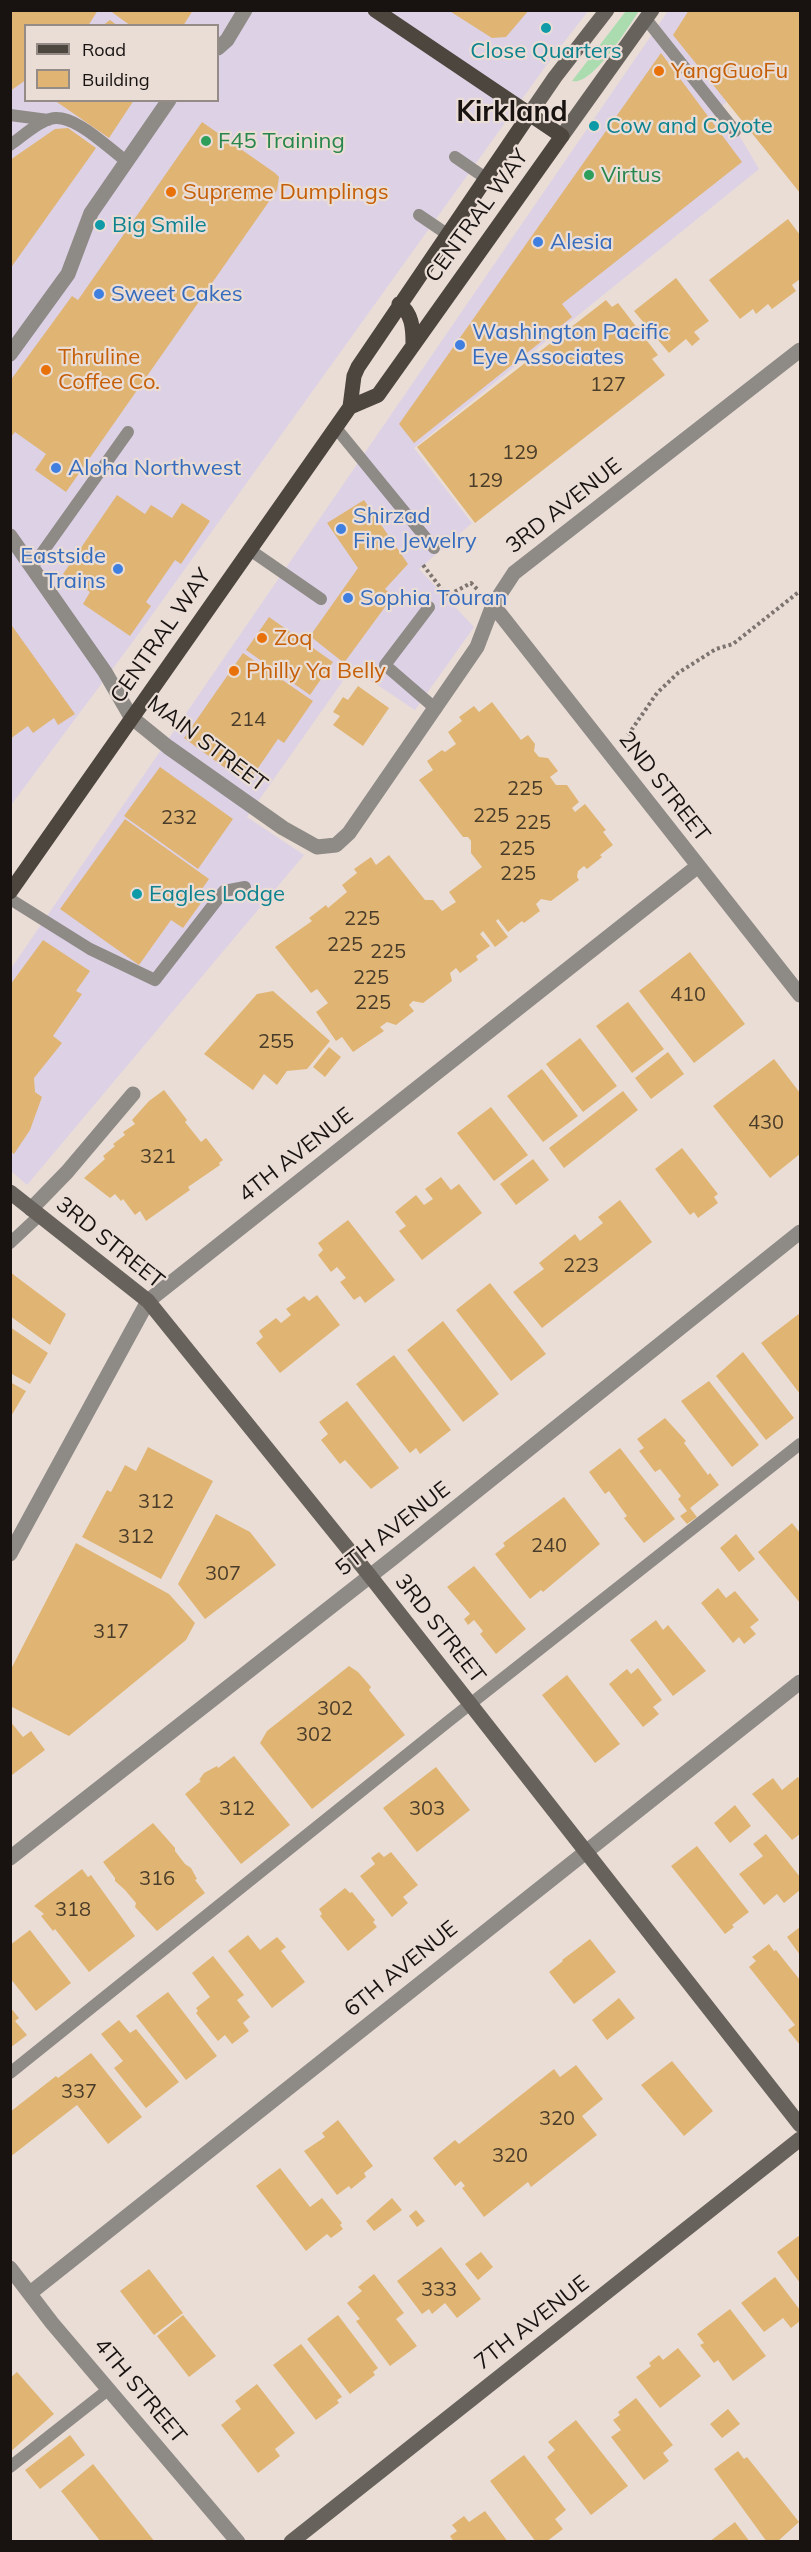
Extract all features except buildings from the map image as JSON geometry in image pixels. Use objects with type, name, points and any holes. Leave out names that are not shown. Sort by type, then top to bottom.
[{"type":"main road","points":[[375,10],[562,136]]},
{"type":"main road","name":"CENTRAL WAY","points":[[10,892],[336,428],[350,407],[354,376],[399,304],[529,115]]},
{"type":"main road","name":"CENTRAL WAY","points":[[350,407],[378,395],[562,136]]},
{"type":"main road","points":[[399,304],[405,308],[412,323],[413,343]]},
{"type":"street","points":[[219,47],[227,40],[245,10]]},
{"type":"street","name":"CENTRAL WAY","points":[[529,115],[607,10]]},
{"type":"street","name":"CENTRAL WAY","points":[[562,136],[649,15]]},
{"type":"street","points":[[10,354],[68,274],[91,213],[168,102]]},
{"type":"street","name":"3RD AVENUE","points":[[317,847],[336,845],[349,833],[477,646],[493,605],[514,573],[801,350]]},
{"type":"street","name":"MAIN STREET","points":[[10,536],[105,672],[131,717],[168,747],[283,828],[317,847]]},
{"type":"street","name":"2ND STREET","points":[[493,605],[801,995]]},
{"type":"street","name":"4TH AVENUE","points":[[10,1554],[148,1301],[698,866]]},
{"type":"street","points":[[36,1212],[133,1094]]},
{"type":"street","name":"3RD STREET","points":[[10,1192],[148,1301],[370,1576],[801,2125]]},
{"type":"street","name":"5TH AVENUE","points":[[10,1858],[370,1576],[801,1232]]},
{"type":"street","name":"6TH AVENUE","points":[[30,2294],[586,1850],[801,1682]]},
{"type":"street","name":"7TH AVENUE","points":[[291,2541],[801,2139]]},
{"type":"street","name":"4TH STREET","points":[[10,2268],[238,2541]]},
{"type":"lane","points":[[649,15],[735,131]]},
{"type":"lane","points":[[10,115],[48,120],[62,117],[78,125],[126,161]]},
{"type":"lane","points":[[10,146],[48,120]]},
{"type":"lane","points":[[455,157],[487,179]]},
{"type":"lane","points":[[419,215],[447,234]]},
{"type":"lane","points":[[336,428],[434,548]]},
{"type":"lane","points":[[32,567],[128,432]]},
{"type":"lane","points":[[250,550],[321,599]]},
{"type":"lane","points":[[429,607],[385,666],[436,709]]},
{"type":"lane","points":[[10,899],[90,949],[155,980],[224,891],[245,887]]},
{"type":"lane","points":[[10,1243],[36,1212]]},
{"type":"lane","points":[[10,2073],[470,1704],[801,1444]]},
{"type":"lane","points":[[10,2467],[109,2389]]},
{"type":"path","points":[[628,735],[657,693],[678,673],[716,649],[733,644],[801,591]]},
{"type":"shaded area","points":[[11,11],[588,11],[545,67],[134,640],[11,805]]},
{"type":"shaded area","points":[[668,11],[800,11],[800,38],[722,106],[759,169],[414,448],[472,523],[419,569],[474,627],[415,710],[352,668],[247,817],[304,855],[27,1185],[11,1171],[10,970]]},
{"type":"green space","points":[[626,11],[639,11],[600,65],[580,80],[572,81]]},
{"type":"place","name":"Close Quarters","points":[[546,28]]},
{"type":"place","name":"YangGuoFu","points":[[659,71]]},
{"type":"place","name":"Cow and Coyote","points":[[594,126]]},
{"type":"place","name":"F45 Training","points":[[206,141]]},
{"type":"place","name":"Virtus","points":[[589,175]]},
{"type":"place","name":"Supreme Dumplings","points":[[171,192]]},
{"type":"place","name":"Big Smile","points":[[100,225]]},
{"type":"place","name":"Alesia","points":[[538,242]]},
{"type":"place","name":"Sweet Cakes","points":[[99,294]]},
{"type":"place","name":"Washington Pacific Eye Associates","points":[[460,345]]},
{"type":"place","name":"Thruline Coffee Co.","points":[[46,370]]},
{"type":"place","name":"Aloha Northwest","points":[[56,468]]},
{"type":"place","name":"Shirzad Fine Jewelry","points":[[341,529]]},
{"type":"place","name":"Eastside Trains","points":[[118,569]]},
{"type":"place","name":"Sophia Touran","points":[[348,598]]},
{"type":"place","name":"Zoq","points":[[262,638]]},
{"type":"place","name":"Philly Ya Belly","points":[[234,671]]},
{"type":"place","name":"Eagles Lodge","points":[[137,894]]},
{"type":"district","name":"Kirkland","points":[[512,113]]}]
